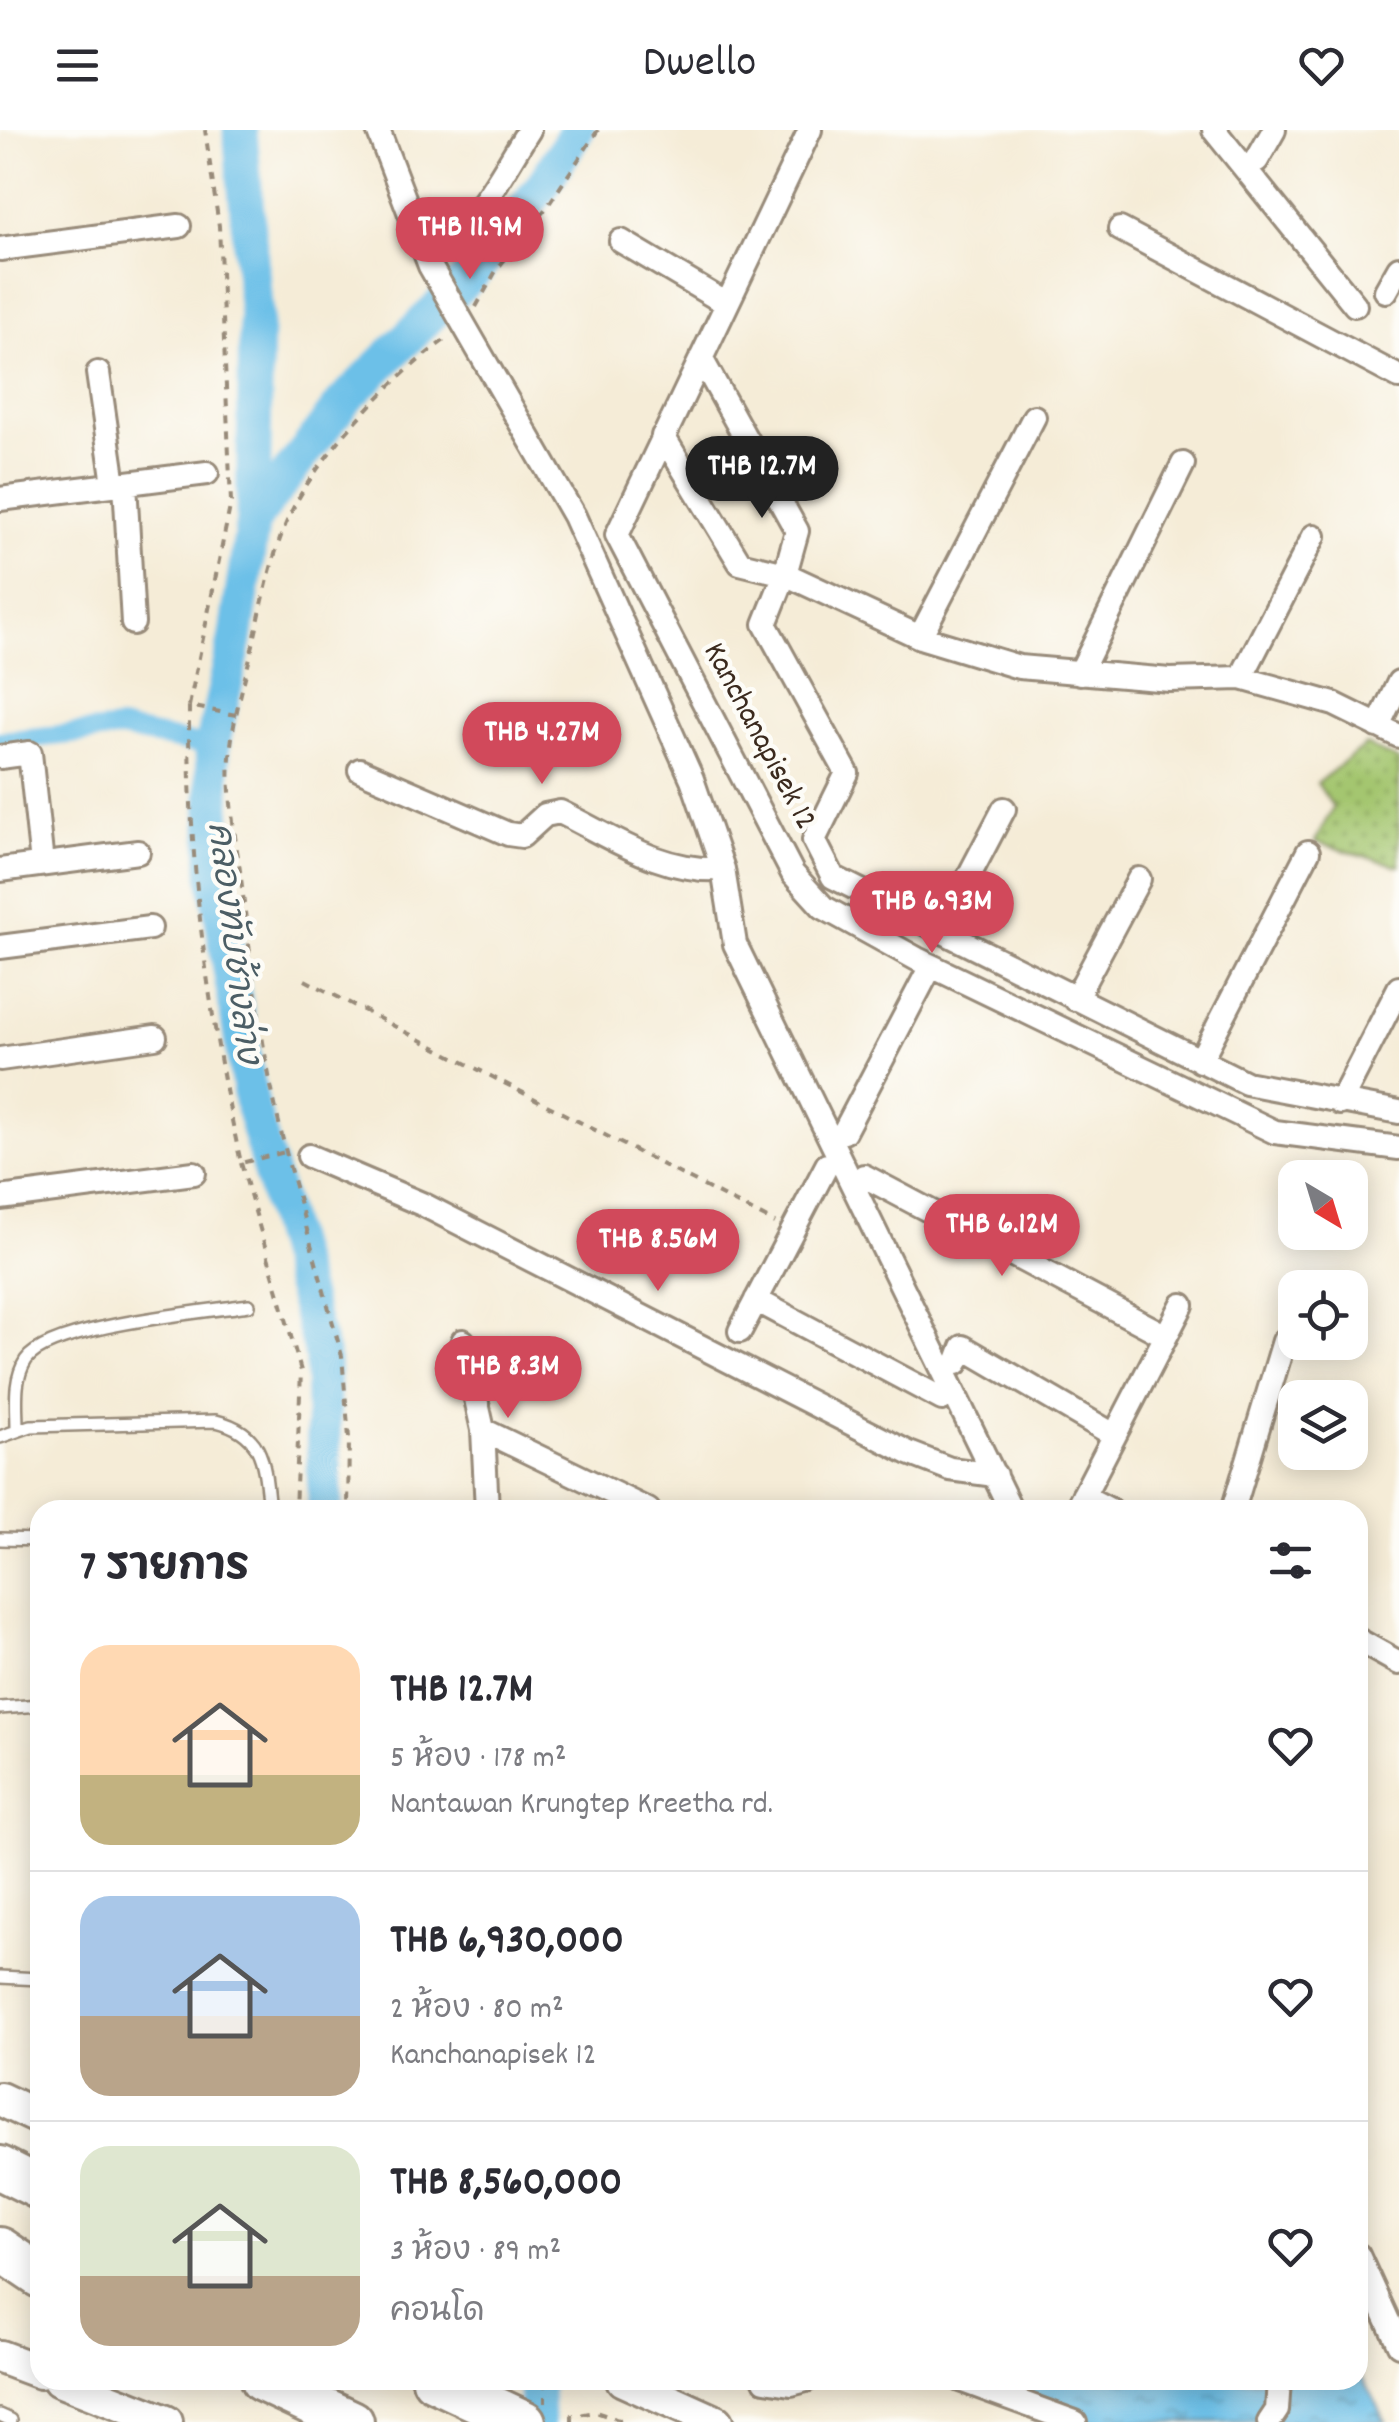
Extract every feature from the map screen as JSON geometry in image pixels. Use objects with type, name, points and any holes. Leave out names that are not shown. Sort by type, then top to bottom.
[{"type":"highway","points":[[0,2168],[30,2183]]},
{"type":"highway","points":[[0,2249],[30,2269]]},
{"type":"highway","points":[[0,2262],[30,2272]]},
{"type":"highway","points":[[283,2390],[352,2422]]},
{"type":"highway","points":[[455,2390],[524,2422]]},
{"type":"main road","points":[[0,2100],[30,2114]]},
{"type":"main road","points":[[0,2357],[30,2368]]},
{"type":"main road","points":[[84,2390],[166,2422]]},
{"type":"main road","points":[[645,2390],[716,2422]]},
{"type":"street","points":[[378,130],[427,259],[574,516],[692,779],[723,870],[735,944],[1007,1500]]},
{"type":"street","points":[[427,259],[477,210],[528,130]]},
{"type":"street","name":"Kanchanapisek 12","points":[[810,130],[617,535],[793,874],[823,907],[932,966],[1275,1132],[1399,1148]]},
{"type":"street","points":[[1214,130],[1355,305]]},
{"type":"street","points":[[1257,160],[1274,130]]},
{"type":"street","points":[[0,250],[179,226]]},
{"type":"street","points":[[1120,229],[1399,377]]},
{"type":"street","points":[[621,241],[726,304]]},
{"type":"street","points":[[1386,291],[1399,268]]},
{"type":"street","points":[[701,358],[798,531],[765,624],[847,773],[814,840],[832,877],[1246,1082],[1399,1112]]},
{"type":"street","points":[[98,373],[119,484],[133,623]]},
{"type":"street","points":[[920,637],[1034,417]]},
{"type":"street","points":[[663,436],[740,563],[785,574],[920,637],[1019,667],[1170,680],[1241,678],[1334,704],[1389,731],[1399,682]]},
{"type":"street","points":[[1080,672],[1183,464]]},
{"type":"street","points":[[0,499],[207,473]]},
{"type":"street","points":[[1241,678],[1314,536]]},
{"type":"street","points":[[0,757],[30,753],[42,864]]},
{"type":"street","points":[[360,770],[508,834],[522,836],[551,811],[560,812],[668,866],[690,872],[723,870]]},
{"type":"street","points":[[940,932],[1004,809]]},
{"type":"street","points":[[0,870],[138,852]]},
{"type":"street","points":[[1200,1062],[1308,852]]},
{"type":"street","points":[[1076,999],[1139,878]]},
{"type":"street","points":[[0,947],[150,928]]},
{"type":"street","points":[[844,1132],[932,966]]},
{"type":"street","points":[[1340,1102],[1399,988]]},
{"type":"street","points":[[0,1059],[155,1037]]},
{"type":"street","points":[[309,1156],[424,1205],[909,1453],[950,1469],[995,1475]]},
{"type":"street","points":[[740,1330],[830,1161]]},
{"type":"street","points":[[0,1198],[194,1173]]},
{"type":"street","points":[[864,1176],[1164,1335]]},
{"type":"street","points":[[756,1300],[942,1400]]},
{"type":"street","points":[[1082,1500],[1182,1305]]},
{"type":"street","points":[[463,1342],[484,1430],[487,1500]]},
{"type":"street","points":[[956,1363],[963,1347],[1114,1435]]},
{"type":"street","points":[[1236,1500],[1278,1360]]},
{"type":"street","points":[[484,1430],[628,1500]]},
{"type":"street","points":[[1368,1645],[1399,1662]]},
{"type":"street","points":[[1368,2278],[1399,2345]]},
{"type":"street","points":[[987,2390],[1075,2422]]},
{"type":"street","points":[[1269,2422],[1277,2410],[1278,2390]]},
{"type":"lane","points":[[17,1428],[16,1384],[24,1362],[37,1348],[78,1333],[249,1305]]},
{"type":"lane","points":[[0,1437],[17,1428],[216,1420],[244,1428],[256,1442],[267,1500]]},
{"type":"lane","points":[[0,1539],[30,1540]]},
{"type":"lane","points":[[0,1708],[30,1705]]},
{"type":"lane","points":[[0,1976],[30,1978]]},
{"type":"path","points":[[205,130],[219,226],[232,502],[189,706],[194,888],[212,1028],[240,1163],[302,1371],[296,1500]]},
{"type":"path","points":[[348,1500],[349,1438],[342,1356],[286,1152],[257,1022],[230,759],[236,715],[274,554],[289,516],[312,477],[407,370],[464,325],[497,269],[547,207],[598,130]]},
{"type":"path","points":[[189,706],[236,715]]},
{"type":"path","points":[[305,980],[792,1232]]},
{"type":"path","points":[[240,1163],[286,1152]]},
{"type":"path","points":[[572,2422],[572,2416],[596,2412],[624,2422]]},
{"type":"green space","points":[[1366,745],[1399,761],[1399,866],[1315,842],[1333,807],[1317,783]]},
{"type":"water","points":[[1368,2387],[1386,2422],[1040,2422],[1021,2390],[1368,2390]]},
{"type":"waterway","name":"คลองทับช้างล่าง","points":[[240,130],[256,316],[253,520],[235,641],[212,747],[215,875],[252,1107],[322,1358],[325,1500]]},
{"type":"waterway","points":[[253,520],[344,401],[477,269],[542,186],[577,130]]},
{"type":"waterway","points":[[0,741],[120,729],[212,747]]},
{"type":"waterway","name":"คลองทับช้างล่าง","points":[[536,2390],[537,2422]]}]
